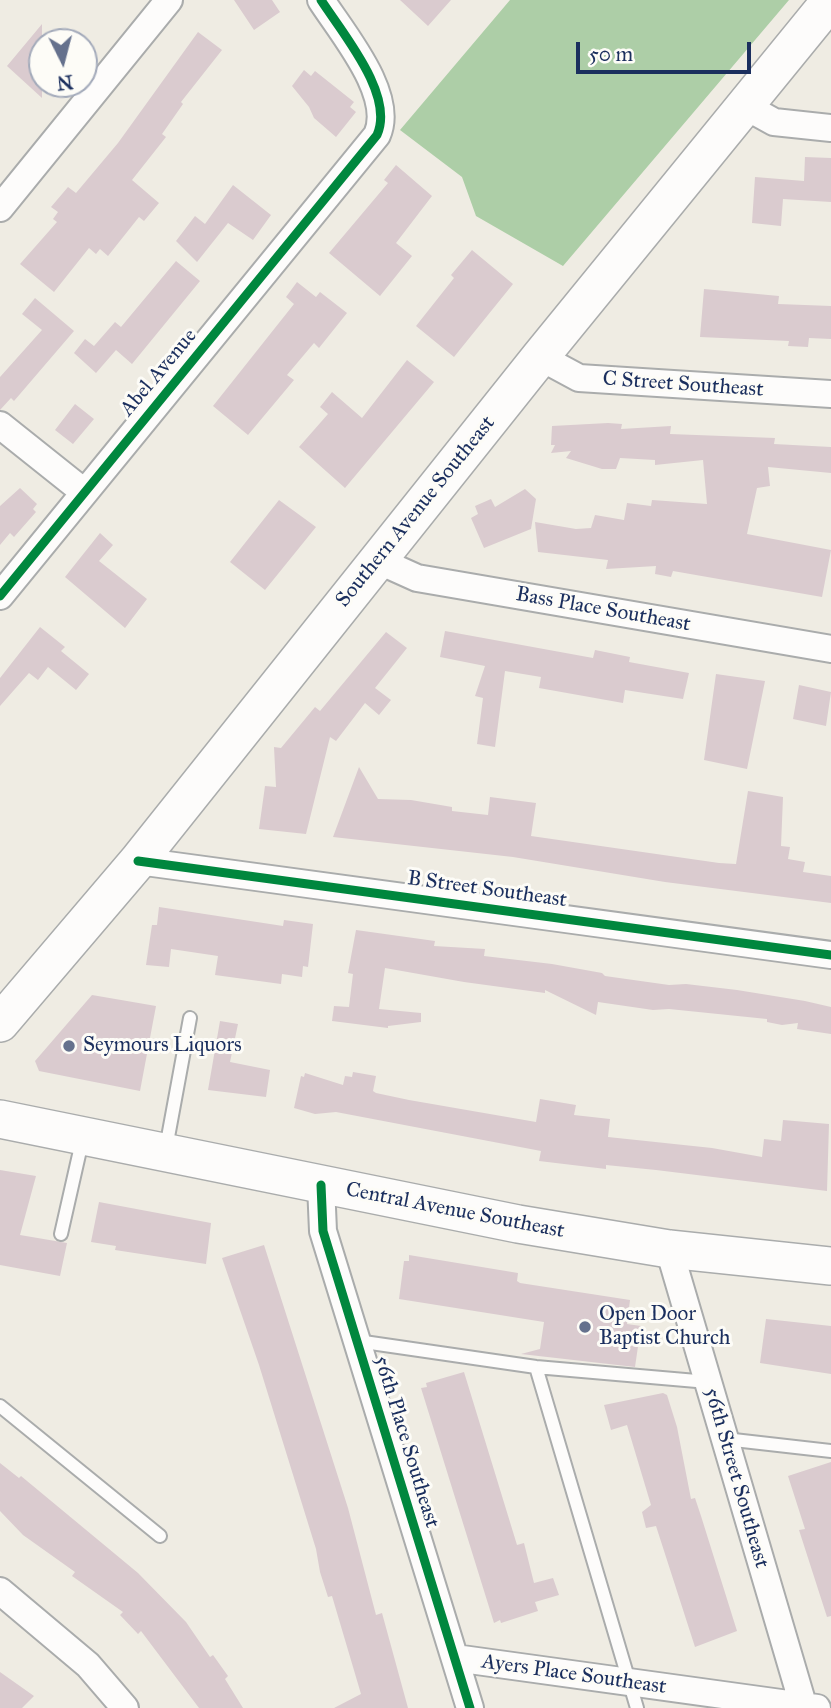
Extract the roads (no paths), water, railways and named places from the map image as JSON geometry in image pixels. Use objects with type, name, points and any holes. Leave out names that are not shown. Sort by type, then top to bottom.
[{"type":"main road","name":"Southern Avenue Southeast","points":[[0,1023],[138,861],[540,357],[831,1]]},
{"type":"main road","name":"Central Avenue Southeast","points":[[0,1119],[518,1224],[669,1249],[831,1266]]},
{"type":"street","points":[[0,208],[169,0]]},
{"type":"street","name":"Abel Avenue","points":[[0,596],[377,135],[383,109],[377,89],[321,0]]},
{"type":"street","points":[[745,106],[774,122],[831,128]]},
{"type":"street","name":"C Street Southeast","points":[[540,357],[579,378],[831,394]]},
{"type":"street","points":[[0,425],[84,492]]},
{"type":"street","name":"Bass Place Southeast","points":[[377,560],[417,578],[831,649]]},
{"type":"street","name":"B Street Southeast","points":[[138,861],[831,954]]},
{"type":"street","name":"56th Place Southeast","points":[[321,1185],[323,1231],[470,1708]]},
{"type":"street","name":"56th Street Southeast","points":[[669,1249],[808,1707]]},
{"type":"street","points":[[3,1599],[88,1665],[125,1708]]},
{"type":"street","name":"Ayers Place Southeast","points":[[455,1658],[808,1707]]},
{"type":"lane","points":[[165,1153],[190,1018]]},
{"type":"lane","points":[[61,1234],[83,1137]]},
{"type":"lane","points":[[357,1341],[536,1367],[708,1382]]},
{"type":"lane","points":[[536,1367],[637,1708]]},
{"type":"lane","points":[[0,1406],[160,1536]]},
{"type":"lane","points":[[725,1439],[831,1451]]},
{"type":"place","name":"Seymours Liquors","points":[[69,1046]]},
{"type":"place","name":"Open Door Baptist Church","points":[[585,1327]]}]
